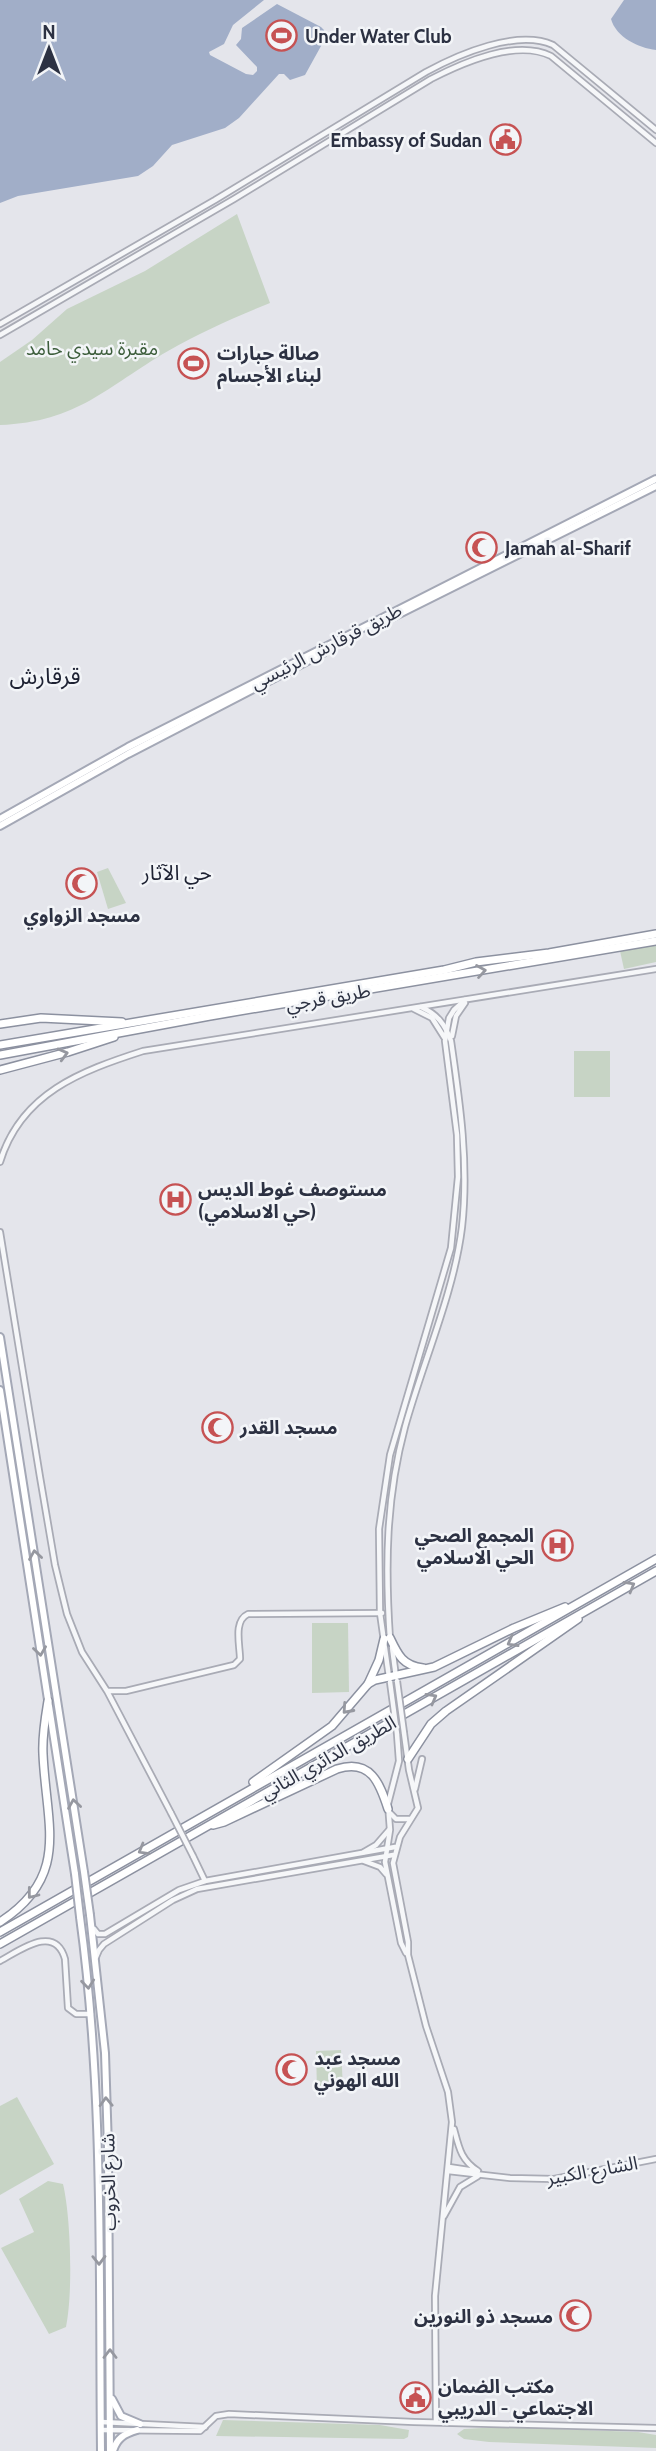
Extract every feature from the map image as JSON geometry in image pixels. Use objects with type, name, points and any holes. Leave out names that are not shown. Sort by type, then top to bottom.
[{"type":"highway","name":"طريق قرجي","points":[[0,1045],[369,983],[476,962],[548,953],[656,934]]},
{"type":"highway","name":"طريق قرجي","points":[[0,1055],[656,942]]},
{"type":"highway","points":[[0,1024],[41,1018],[104,1019],[126,1023]]},
{"type":"highway","points":[[0,1070],[94,1045],[124,1032]]},
{"type":"highway","name":"الطريق الدائري الثاني","points":[[0,1932],[656,1559]]},
{"type":"highway","name":"الطريق الدائري الثاني","points":[[0,1944],[656,1571]]},
{"type":"highway","points":[[368,1684],[375,1680],[393,1679],[435,1667],[514,1628],[582,1601]]},
{"type":"highway","points":[[408,1760],[431,1724],[446,1711],[591,1609]]},
{"type":"highway","points":[[387,1638],[406,1664],[422,1668],[435,1667]]},
{"type":"highway","points":[[212,1810],[318,1738],[348,1709],[368,1684],[387,1638]]},
{"type":"highway","points":[[0,1922],[36,1890],[47,1867],[51,1836],[42,1741],[48,1701]]},
{"type":"highway","points":[[42,1741],[47,1736],[53,1736]]},
{"type":"highway","points":[[202,1828],[224,1822],[337,1769],[348,1767],[365,1770],[376,1779],[388,1809]]},
{"type":"main road","name":"طريق قرقارش الرئيسي","points":[[0,826],[4,818],[128,747],[656,480]]},
{"type":"main road","name":"طريق قرقارش الرئيسي","points":[[4,818],[656,486]]},
{"type":"main road","points":[[0,832],[4,818]]},
{"type":"main road","name":"شارع الخروب","points":[[0,1337],[96,1958],[105,2053],[111,2451]]},
{"type":"main road","name":"شارع الخروب","points":[[0,1390],[75,1874],[92,2014],[102,2451]]},
{"type":"main road","points":[[31,1594],[41,1592]]},
{"type":"main road","points":[[109,2248],[120,2248]]},
{"type":"main road","points":[[110,2392],[121,2416],[139,2427]]},
{"type":"main road","points":[[111,2451],[123,2435],[139,2427]]},
{"type":"street","points":[[0,324],[215,200],[426,72],[453,59],[492,46],[525,38],[542,40],[553,45],[656,131]]},
{"type":"street","points":[[0,335],[234,199],[431,79],[458,66],[510,50],[538,50],[558,60],[656,143]]},
{"type":"street","points":[[0,1162],[16,1126],[36,1103],[69,1079],[102,1064],[144,1051],[656,969]]},
{"type":"street","points":[[442,2220],[460,2187],[478,2174],[462,2156],[448,2092],[425,2021],[408,1955],[408,1942],[393,1871],[395,1847],[418,1808],[401,1734],[387,1638],[380,1613],[379,1529],[390,1455],[447,1260],[454,1226],[458,1177],[457,1135],[447,1027],[454,1010],[468,1000]]},
{"type":"street","points":[[448,1041],[456,1016],[468,1000]]},
{"type":"street","points":[[420,1007],[439,1018],[447,1027]]},
{"type":"street","points":[[387,1638],[387,1529],[398,1457],[448,1287],[462,1226],[465,1177],[464,1135],[448,1041],[432,1017],[413,1008]]},
{"type":"street","points":[[0,1232],[61,1595],[82,1652],[107,1691],[206,1884]]},
{"type":"street","points":[[107,1691],[126,1691],[237,1663],[240,1656],[239,1623],[246,1615],[389,1612]]},
{"type":"street","points":[[401,1734],[399,1760],[388,1809],[390,1829],[386,1874],[401,1943],[408,1955]]},
{"type":"street","points":[[408,1760],[411,1764],[420,1761],[414,1790]]},
{"type":"street","points":[[388,1809],[396,1819],[413,1818]]},
{"type":"street","points":[[362,1854],[376,1845],[390,1829]]},
{"type":"street","points":[[91,1919],[96,1933],[104,1934],[179,1890],[395,1847]]},
{"type":"street","points":[[96,1958],[101,1946],[162,1907],[206,1884],[393,1855]]},
{"type":"street","points":[[363,1860],[380,1867],[386,1874]]},
{"type":"street","points":[[0,1961],[34,1942],[56,1944],[65,1959],[68,2008],[76,2014],[92,2014]]},
{"type":"street","points":[[436,2422],[435,2296],[453,2122]]},
{"type":"street","name":"الشارع الكبير","points":[[448,2169],[533,2180],[554,2179],[656,2159]]},
{"type":"street","points":[[101,2426],[205,2427],[219,2415],[229,2414],[656,2428]]},
{"type":"green space","name":"مقبرة سيدي حامد","points":[[237,214],[270,303],[180,344],[71,410],[27,422],[0,425],[0,362],[32,340],[67,309],[145,271]]},
{"type":"green space","points":[[108,868],[126,903],[108,909],[97,872]]},
{"type":"green space","points":[[656,945],[656,962],[624,969],[620,951]]},
{"type":"green space","points":[[574,1051],[610,1051],[610,1097],[574,1097]]},
{"type":"green space","points":[[312,1623],[348,1623],[349,1692],[312,1693]]},
{"type":"green space","points":[[341,2050],[343,2088],[317,2090],[316,2051]]},
{"type":"green space","points":[[17,2097],[54,2164],[0,2195],[0,2106]]},
{"type":"green space","points":[[48,2181],[63,2184],[70,2256],[70,2295],[66,2327],[49,2334],[1,2248],[34,2232],[19,2199]]},
{"type":"green space","points":[[223,2420],[380,2425],[409,2430],[408,2437],[404,2439],[216,2436]]},
{"type":"green space","points":[[500,2427],[638,2432],[656,2435],[656,2448],[489,2442],[464,2439],[457,2434],[464,2429]]},
{"type":"water","points":[[0,0],[264,0],[233,25],[224,44],[209,52],[246,74],[253,75],[257,67],[236,45],[241,39],[242,28],[277,4],[321,27],[326,37],[305,75],[290,80],[284,74],[279,74],[239,118],[225,128],[172,145],[153,166],[138,176],[18,196],[0,203]]},
{"type":"water","points":[[624,0],[656,0],[656,50],[629,40],[614,25],[611,19]]},
{"type":"place","name":"Under Water Club","points":[[282,36]]},
{"type":"place","name":"Embassy of Sudan","points":[[505,140]]},
{"type":"place","name":"صالة حبارات لبناء الأجسام","points":[[194,364]]},
{"type":"place","name":"Jamah al-Sharif","points":[[482,548]]},
{"type":"place","name":"مسجد الزواوي","points":[[82,884]]},
{"type":"place","name":"مستوصف غوط الديس (حي الاسلامي)","points":[[175,1200]]},
{"type":"place","name":"مسجد القدر","points":[[217,1427]]},
{"type":"place","name":"المجمع الصحي الحي الاسلامي","points":[[557,1546]]},
{"type":"place","name":"مسجد عبد الله الهوني","points":[[291,2069]]},
{"type":"place","name":"مسجد ذو النورين","points":[[576,2316]]},
{"type":"place","name":"مكتب الضمان الاجتماعي - الدريبي","points":[[415,2397]]},
{"type":"district","name":"قرقارش","points":[[45,676]]},
{"type":"district","name":"حي الآثار","points":[[177,873]]}]
